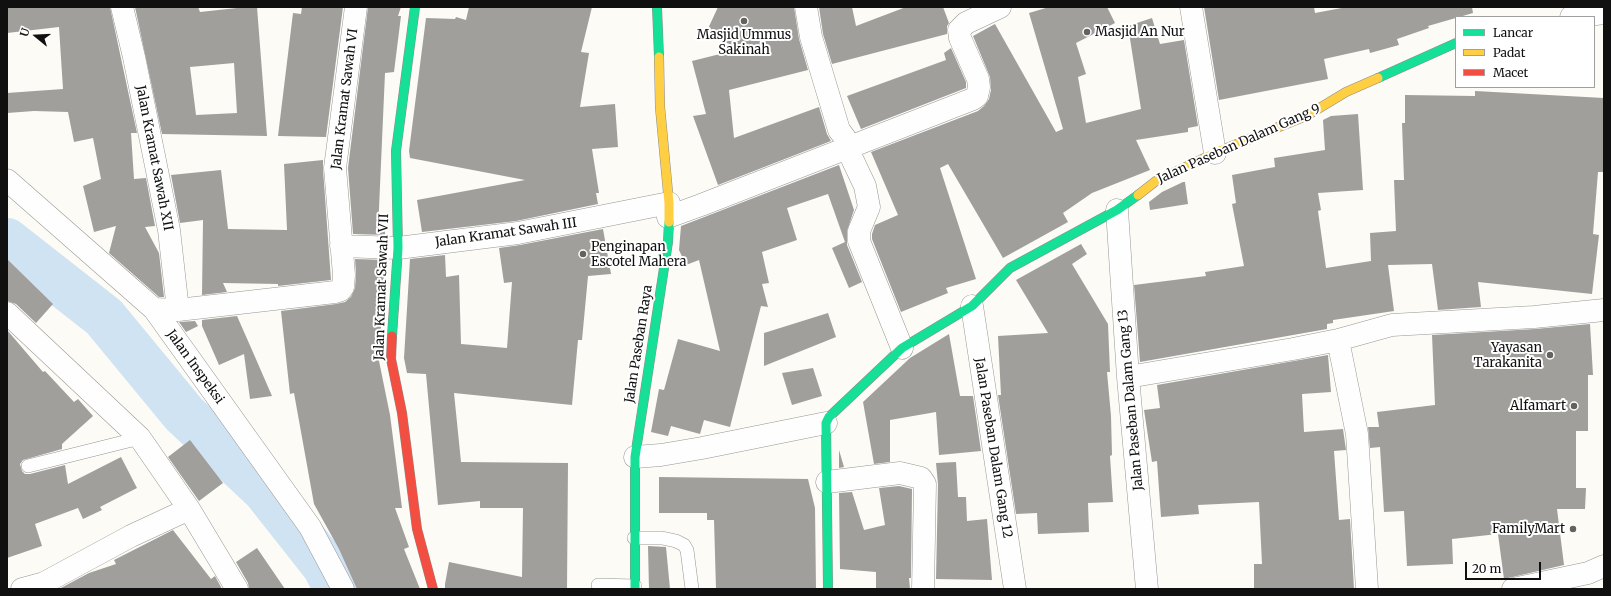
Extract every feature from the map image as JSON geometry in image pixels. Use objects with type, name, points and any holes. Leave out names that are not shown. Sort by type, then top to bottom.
[{"type":"street","name":"Jalan Kramat Sawah XII","points":[[122,7],[134,57],[169,230],[178,310]]},
{"type":"street","name":"Jalan Kramat Sawah VI","points":[[178,310],[336,292],[341,290],[343,287],[344,275],[335,168],[356,7]]},
{"type":"street","name":"Jalan Kramat Sawah VII","points":[[415,7],[396,151],[398,248],[390,359],[402,413],[417,529],[433,589]]},
{"type":"street","name":"Jalan Paseban Raya","points":[[635,587],[635,457],[668,242],[669,210],[660,107],[657,7]]},
{"type":"street","points":[[806,7],[811,37],[839,130],[845,138],[847,148],[865,186],[869,207],[859,231],[859,241],[902,348]]},
{"type":"street","name":"Jalan Kramat Sawah III","points":[[341,246],[398,248],[518,233],[669,210],[847,148],[977,96],[979,87],[978,79],[960,38],[959,30],[966,23],[1000,7]]},
{"type":"street","points":[[1191,7],[1215,153]]},
{"type":"street","points":[[1579,16],[1604,13]]},
{"type":"street","name":"Jalan Paseban Dalam Gang 9","points":[[826,423],[829,417],[902,348],[972,306],[1010,268],[1116,210],[1156,181],[1215,153],[1308,115],[1346,92],[1455,43]]},
{"type":"street","name":"Jalan Inspeksi","points":[[7,180],[154,309],[310,527],[343,589]]},
{"type":"street","name":"Jalan Paseban Dalam Gang 13","points":[[1116,210],[1128,377],[1147,589]]},
{"type":"street","name":"Jalan Paseban Dalam Gang 12","points":[[972,306],[1015,589]]},
{"type":"street","points":[[154,309],[178,310]]},
{"type":"street","points":[[1128,377],[1293,350],[1338,340],[1392,325],[1534,317],[1604,310]]},
{"type":"street","points":[[7,313],[140,438],[189,508],[237,589]]},
{"type":"street","points":[[1338,340],[1357,434],[1367,589]]},
{"type":"street","points":[[635,457],[661,455],[702,448],[826,423],[828,482],[828,589]]},
{"type":"street","points":[[828,482],[900,473],[921,478],[925,484],[923,589]]},
{"type":"street","points":[[22,589],[44,582],[131,536],[189,508]]},
{"type":"street","points":[[1513,589],[1588,573],[1604,566]]},
{"type":"lane","points":[[28,466],[140,438]]},
{"type":"lane","points":[[634,538],[662,538],[676,541],[684,545],[687,550],[692,589]]},
{"type":"lane","points":[[598,585],[635,587]]},
{"type":"building","points":[[7,7],[110,7],[137,133],[131,133],[134,179],[146,178],[155,226],[145,227],[159,253],[164,297],[159,297],[109,253],[116,226],[94,232],[83,186],[101,179],[93,138],[74,142],[68,112],[34,111],[7,113],[7,93],[63,89],[59,27],[7,33]]},
{"type":"building","points":[[135,7],[198,7],[200,12],[237,7],[257,7],[267,136],[162,134]],"holes":[[[234,63],[237,113],[196,115],[190,67]]]},
{"type":"building","points":[[302,7],[343,7],[326,137],[278,136],[293,13],[301,14]]},
{"type":"building","points":[[368,7],[401,7],[398,16],[401,16],[394,72],[385,73],[378,231],[385,231],[385,235],[353,234],[348,168]]},
{"type":"building","points":[[469,7],[592,7],[581,52],[589,53],[580,107],[615,104],[618,147],[592,149],[599,193],[596,193],[598,204],[516,221],[422,232],[417,200],[525,180],[410,158],[409,151],[426,18],[455,19],[456,17],[466,20]]},
{"type":"building","points":[[718,7],[794,7],[799,39],[808,70],[729,90],[734,138],[819,107],[827,134],[831,141],[718,185],[693,116],[706,114],[692,61],[740,49],[706,33]]},
{"type":"building","points":[[819,7],[852,7],[856,26],[906,7],[943,7],[949,23],[947,26],[947,34],[832,64],[823,34]]},
{"type":"building","points":[[1049,7],[1107,7],[1115,23],[1076,43],[1086,74],[1078,77],[1086,123],[1141,109],[1128,26],[1152,18],[1160,44],[1184,40],[1198,126],[1188,128],[1188,132],[1136,140],[1150,170],[1092,193],[1063,213],[1068,222],[1003,258],[948,164],[940,168],[976,279],[946,288],[948,293],[901,312],[872,239],[875,225],[898,215],[871,152],[978,111],[984,106],[989,99],[991,90],[990,77],[973,36],[995,24],[1056,132],[1063,129],[1029,13]]},
{"type":"building","points":[[1204,7],[1314,7],[1315,13],[1347,7],[1472,7],[1473,13],[1463,16],[1455,16],[1455,18],[1428,26],[1429,28],[1397,39],[1399,45],[1370,53],[1369,49],[1324,59],[1328,79],[1219,100]]},
{"type":"building","points":[[951,48],[966,82],[966,88],[861,129],[847,96],[946,60],[944,53]]},
{"type":"building","points":[[1475,91],[1604,98],[1604,172],[1598,172],[1593,234],[1599,235],[1592,294],[1478,282],[1481,307],[1438,310],[1432,264],[1388,265],[1394,311],[1333,320],[1333,323],[1327,324],[1327,329],[1140,362],[1134,285],[1206,276],[1205,272],[1244,266],[1232,204],[1236,203],[1232,175],[1275,167],[1274,158],[1325,150],[1323,120],[1331,116],[1358,114],[1363,190],[1318,193],[1321,210],[1318,211],[1326,268],[1371,261],[1370,233],[1396,231],[1394,180],[1404,180],[1402,123],[1405,123],[1405,95],[1475,96]]},
{"type":"building","points":[[323,160],[331,280],[278,286],[278,284],[223,283],[227,292],[202,295],[203,220],[180,223],[171,175],[221,170],[228,229],[287,230],[284,164]]},
{"type":"building","points":[[839,165],[854,210],[847,231],[847,245],[862,282],[849,288],[832,248],[845,242],[828,194],[787,208],[797,240],[762,252],[769,283],[762,284],[768,307],[761,306],[730,427],[704,420],[700,434],[671,426],[668,436],[651,432],[659,389],[664,390],[678,339],[720,351],[699,260],[686,265],[679,250],[681,226]]},
{"type":"building","points":[[1185,182],[1188,204],[1150,210],[1149,202],[1162,192]]},
{"type":"building","points":[[603,229],[611,274],[588,276],[582,340],[578,340],[572,405],[454,393],[461,462],[568,463],[567,589],[445,589],[449,562],[522,577],[523,508],[480,508],[480,501],[438,505],[426,374],[407,373],[404,358],[410,259],[445,255],[446,277],[459,275],[461,344],[507,348],[512,282],[504,283],[499,248]]},
{"type":"building","points":[[1081,244],[1087,254],[1072,264],[1108,324],[1110,372],[1107,372],[1111,416],[1112,455],[1110,456],[1113,502],[1088,503],[1089,532],[1038,534],[1037,513],[1016,514],[998,395],[1001,395],[998,336],[1048,333],[1016,280]]},
{"type":"building","points":[[7,259],[53,304],[36,323],[16,304],[7,301]]},
{"type":"building","points":[[355,259],[385,260],[379,361],[390,415],[402,508],[395,508],[409,547],[404,549],[420,589],[357,589],[339,549],[314,504],[294,393],[290,394],[281,311],[345,302],[351,297],[355,288]]},
{"type":"building","points":[[828,313],[836,337],[764,366],[764,333]]},
{"type":"building","points":[[237,316],[272,396],[250,399],[244,354],[219,365],[202,326],[202,320]]},
{"type":"building","points":[[195,321],[198,326],[186,332],[179,322]]},
{"type":"building","points":[[1590,324],[1593,375],[1588,375],[1588,431],[1576,431],[1576,488],[1586,488],[1585,509],[1557,509],[1564,565],[1504,579],[1498,534],[1452,539],[1453,564],[1407,566],[1404,511],[1384,512],[1380,447],[1370,448],[1368,427],[1379,427],[1377,412],[1435,405],[1432,335]]},
{"type":"building","points":[[7,330],[43,372],[45,371],[74,402],[78,399],[93,416],[62,444],[62,449],[23,460],[20,464],[22,471],[25,474],[30,474],[65,465],[68,484],[121,457],[137,488],[100,507],[102,510],[83,519],[78,508],[35,524],[42,546],[7,558]]},
{"type":"building","points":[[949,334],[960,396],[973,396],[981,451],[939,455],[936,412],[890,420],[890,462],[874,464],[863,402],[910,358]]},
{"type":"building","points":[[1328,355],[1331,392],[1302,394],[1304,432],[1343,429],[1346,450],[1334,451],[1339,520],[1350,519],[1354,589],[1254,589],[1254,564],[1262,564],[1259,502],[1198,505],[1199,514],[1161,517],[1157,461],[1152,462],[1144,410],[1160,408],[1157,385]]},
{"type":"building","points":[[813,368],[822,396],[792,405],[782,373]]},
{"type":"building","points":[[190,440],[223,483],[199,501],[168,457]]},
{"type":"building","points":[[839,450],[844,467],[839,468]]},
{"type":"building","points":[[956,462],[958,497],[966,497],[967,521],[987,519],[992,580],[936,579],[938,484],[936,463]]},
{"type":"building","points":[[659,477],[808,479],[815,508],[816,589],[716,589],[714,520],[707,520],[707,513],[659,513]]},
{"type":"building","points":[[899,486],[912,489],[911,578],[909,578],[910,589],[876,589],[876,572],[840,569],[839,493],[852,492],[864,530],[885,525],[879,488]]},
{"type":"building","points":[[173,530],[211,579],[215,576],[222,589],[59,589],[89,573],[116,564],[114,560]]},
{"type":"building","points":[[648,546],[666,547],[670,589],[649,589]]},
{"type":"building","points":[[257,548],[285,589],[249,589],[248,583],[236,562]]},
{"type":"waterway","points":[[7,241],[104,317],[184,414],[265,490],[325,566],[337,589]]},
{"type":"traffic: fast","points":[[392,336],[398,248],[396,151],[415,7]]},
{"type":"traffic: fast","points":[[657,7],[659,57]]},
{"type":"traffic: fast","points":[[1378,78],[1455,43]]},
{"type":"traffic: fast","points":[[828,589],[826,423],[829,417],[902,348],[972,306],[1010,268],[1117,210],[1138,195]]},
{"type":"traffic: fast","points":[[635,589],[635,457],[668,242],[669,222]]},
{"type":"traffic: slow","points":[[659,57],[660,107],[669,203],[669,222]]},
{"type":"traffic: slow","points":[[1138,195],[1156,181],[1215,153],[1308,115],[1346,92],[1378,78]]},
{"type":"traffic: jam","points":[[392,336],[391,359],[402,413],[417,529],[433,589]]},
{"type":"place","name":"Masjid Ummus Sakinah","points":[[744,21]]},
{"type":"place","name":"Masjid An Nur","points":[[1087,32]]},
{"type":"place","name":"Penginapan Escotel Mahera","points":[[583,254]]},
{"type":"place","name":"Yayasan Tarakanita","points":[[1550,355]]},
{"type":"place","name":"Alfamart","points":[[1574,406]]},
{"type":"place","name":"FamilyMart","points":[[1573,529]]}]
